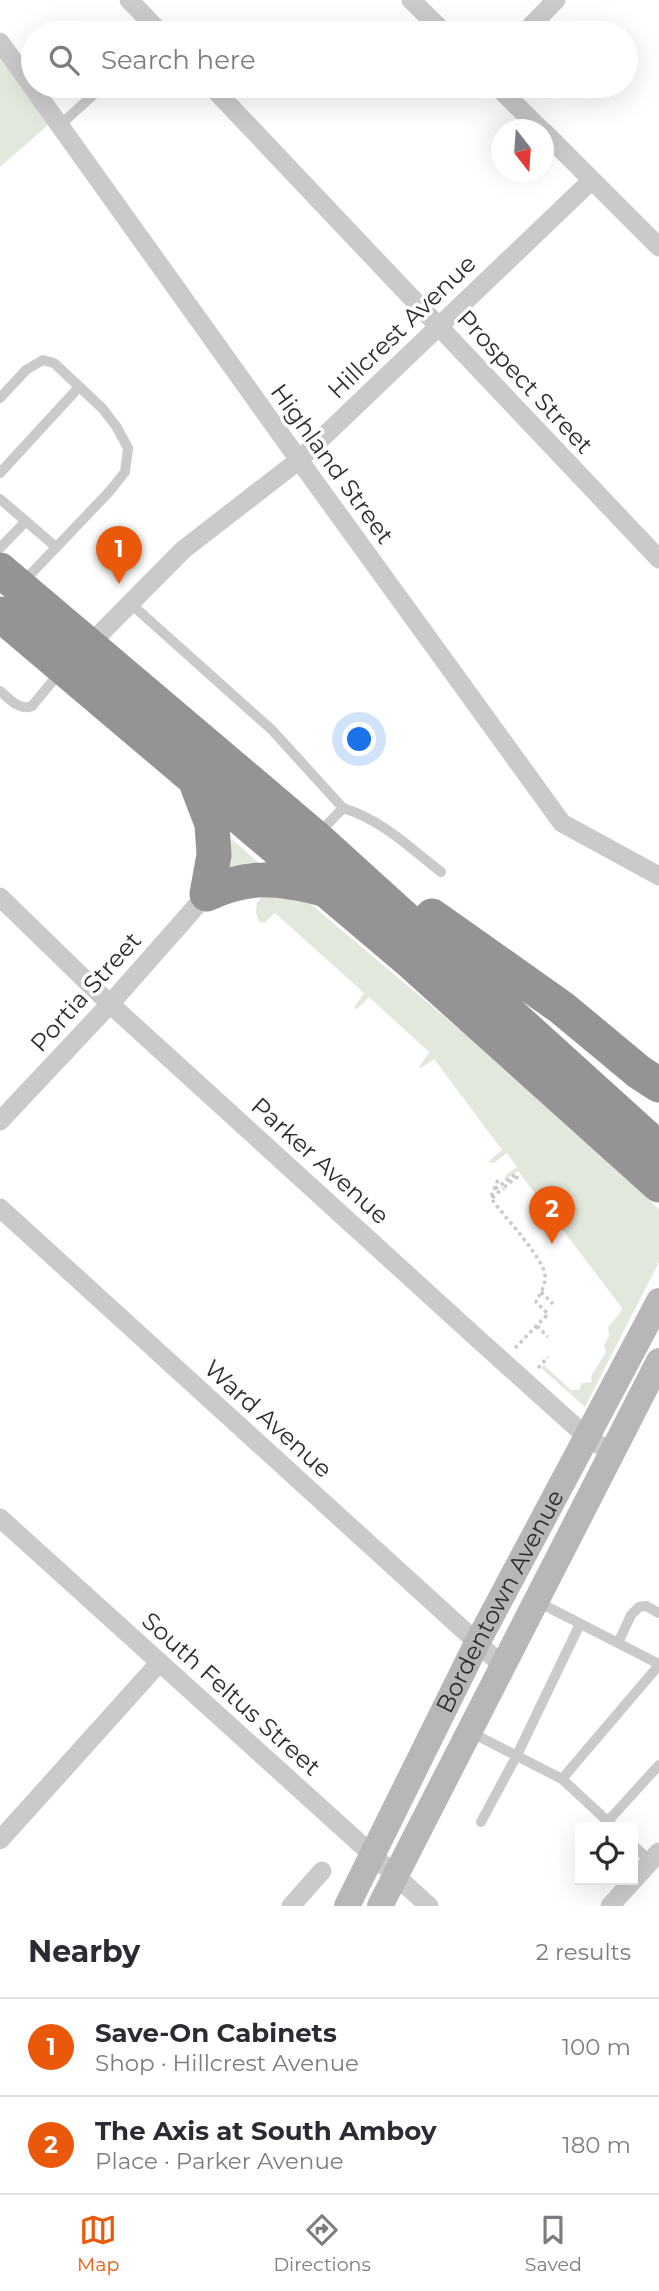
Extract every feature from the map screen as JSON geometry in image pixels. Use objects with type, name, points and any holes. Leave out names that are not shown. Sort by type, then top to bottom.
[{"type":"highway","points":[[6,590],[88,646],[315,836],[659,1149]]},
{"type":"highway","points":[[6,590],[62,668],[411,962],[659,1185]]},
{"type":"highway","points":[[195,778],[212,824],[214,855],[207,894]]},
{"type":"highway","points":[[315,836],[382,874],[450,930],[562,1008],[639,1072],[659,1085]]},
{"type":"highway","points":[[207,894],[229,884],[258,880],[288,880],[326,890]]},
{"type":"street","points":[[129,0],[149,21]]},
{"type":"street","points":[[411,0],[433,21]]},
{"type":"street","points":[[536,21],[556,0]]},
{"type":"street","name":"Highland Street","points":[[0,42],[21,71]]},
{"type":"street","name":"Highland Street","points":[[40,98],[562,823],[659,876]]},
{"type":"street","name":"Prospect Street","points":[[222,98],[659,559]]},
{"type":"street","points":[[510,98],[530,119]]},
{"type":"street","points":[[554,143],[659,247]]},
{"type":"street","name":"Hillcrest Avenue","points":[[88,646],[183,550],[299,460],[591,181]]},
{"type":"street","name":"Portia Street","points":[[0,1121],[110,1004],[207,894]]},
{"type":"street","name":"Parker Avenue","points":[[0,897],[110,1004],[588,1438],[613,1453]]},
{"type":"street","name":"Ward Avenue","points":[[0,1208],[503,1666]]},
{"type":"street","name":"Bordentown Avenue","points":[[347,1906],[477,1643],[659,1301]]},
{"type":"street","name":"Bordentown Avenue","points":[[380,1906],[659,1361]]},
{"type":"street","name":"South Feltus Street","points":[[0,1518],[429,1906]]},
{"type":"street","points":[[0,1840],[160,1662]]},
{"type":"street","points":[[610,1906],[655,1857]]},
{"type":"street","points":[[291,1906],[322,1871]]},
{"type":"lane","points":[[60,125],[90,98]]},
{"type":"lane","points":[[0,398],[26,370],[43,360],[54,363],[102,408],[128,448],[125,472],[56,547],[6,590]]},
{"type":"lane","points":[[0,473],[79,387]]},
{"type":"lane","points":[[0,499],[56,547]]},
{"type":"lane","points":[[0,548],[26,521]]},
{"type":"lane","points":[[130,603],[272,730],[342,808],[363,814],[385,827],[441,872]]},
{"type":"lane","points":[[0,691],[19,707],[32,706],[62,668]]},
{"type":"lane","points":[[315,836],[342,808]]},
{"type":"lane","points":[[536,1601],[659,1665],[562,1779]]},
{"type":"lane","points":[[618,1643],[631,1615],[639,1607],[646,1606],[659,1613]]},
{"type":"lane","points":[[481,1822],[517,1755],[580,1624]]},
{"type":"lane","points":[[470,1731],[562,1779],[609,1822]]},
{"type":"lane","points":[[613,1822],[659,1765]]},
{"type":"lane","points":[[638,1848],[655,1857]]},
{"type":"path","points":[[492,1198],[517,1177],[516,1174],[493,1191]]},
{"type":"path","points":[[498,1180],[492,1198],[540,1261],[545,1276],[536,1302],[548,1314],[516,1348]]},
{"type":"path","points":[[541,1292],[553,1304]]},
{"type":"path","points":[[537,1326],[548,1337]]},
{"type":"path","points":[[538,1368],[548,1357]]},
{"type":"shaded area","points":[[0,59],[21,88],[21,98],[28,98],[48,125],[0,167]]},
{"type":"shaded area","points":[[232,839],[260,864],[226,870],[229,842]]},
{"type":"shaded area","points":[[266,894],[305,901],[312,905],[550,1106],[647,1193],[659,1209],[659,1262],[585,1407],[541,1368],[544,1365],[571,1390],[579,1390],[582,1383],[592,1382],[591,1376],[606,1352],[604,1345],[609,1336],[608,1327],[622,1308],[518,1171],[503,1181],[507,1174],[517,1167],[507,1153],[490,1163],[502,1150],[434,1059],[419,1067],[429,1052],[369,997],[357,1009],[354,1008],[364,993],[275,913],[264,923],[259,922],[257,902]]},
{"type":"place","name":"Save-On Cabinets","points":[[119,584]]},
{"type":"place","name":"The Axis at South Amboy","points":[[552,1244]]}]
